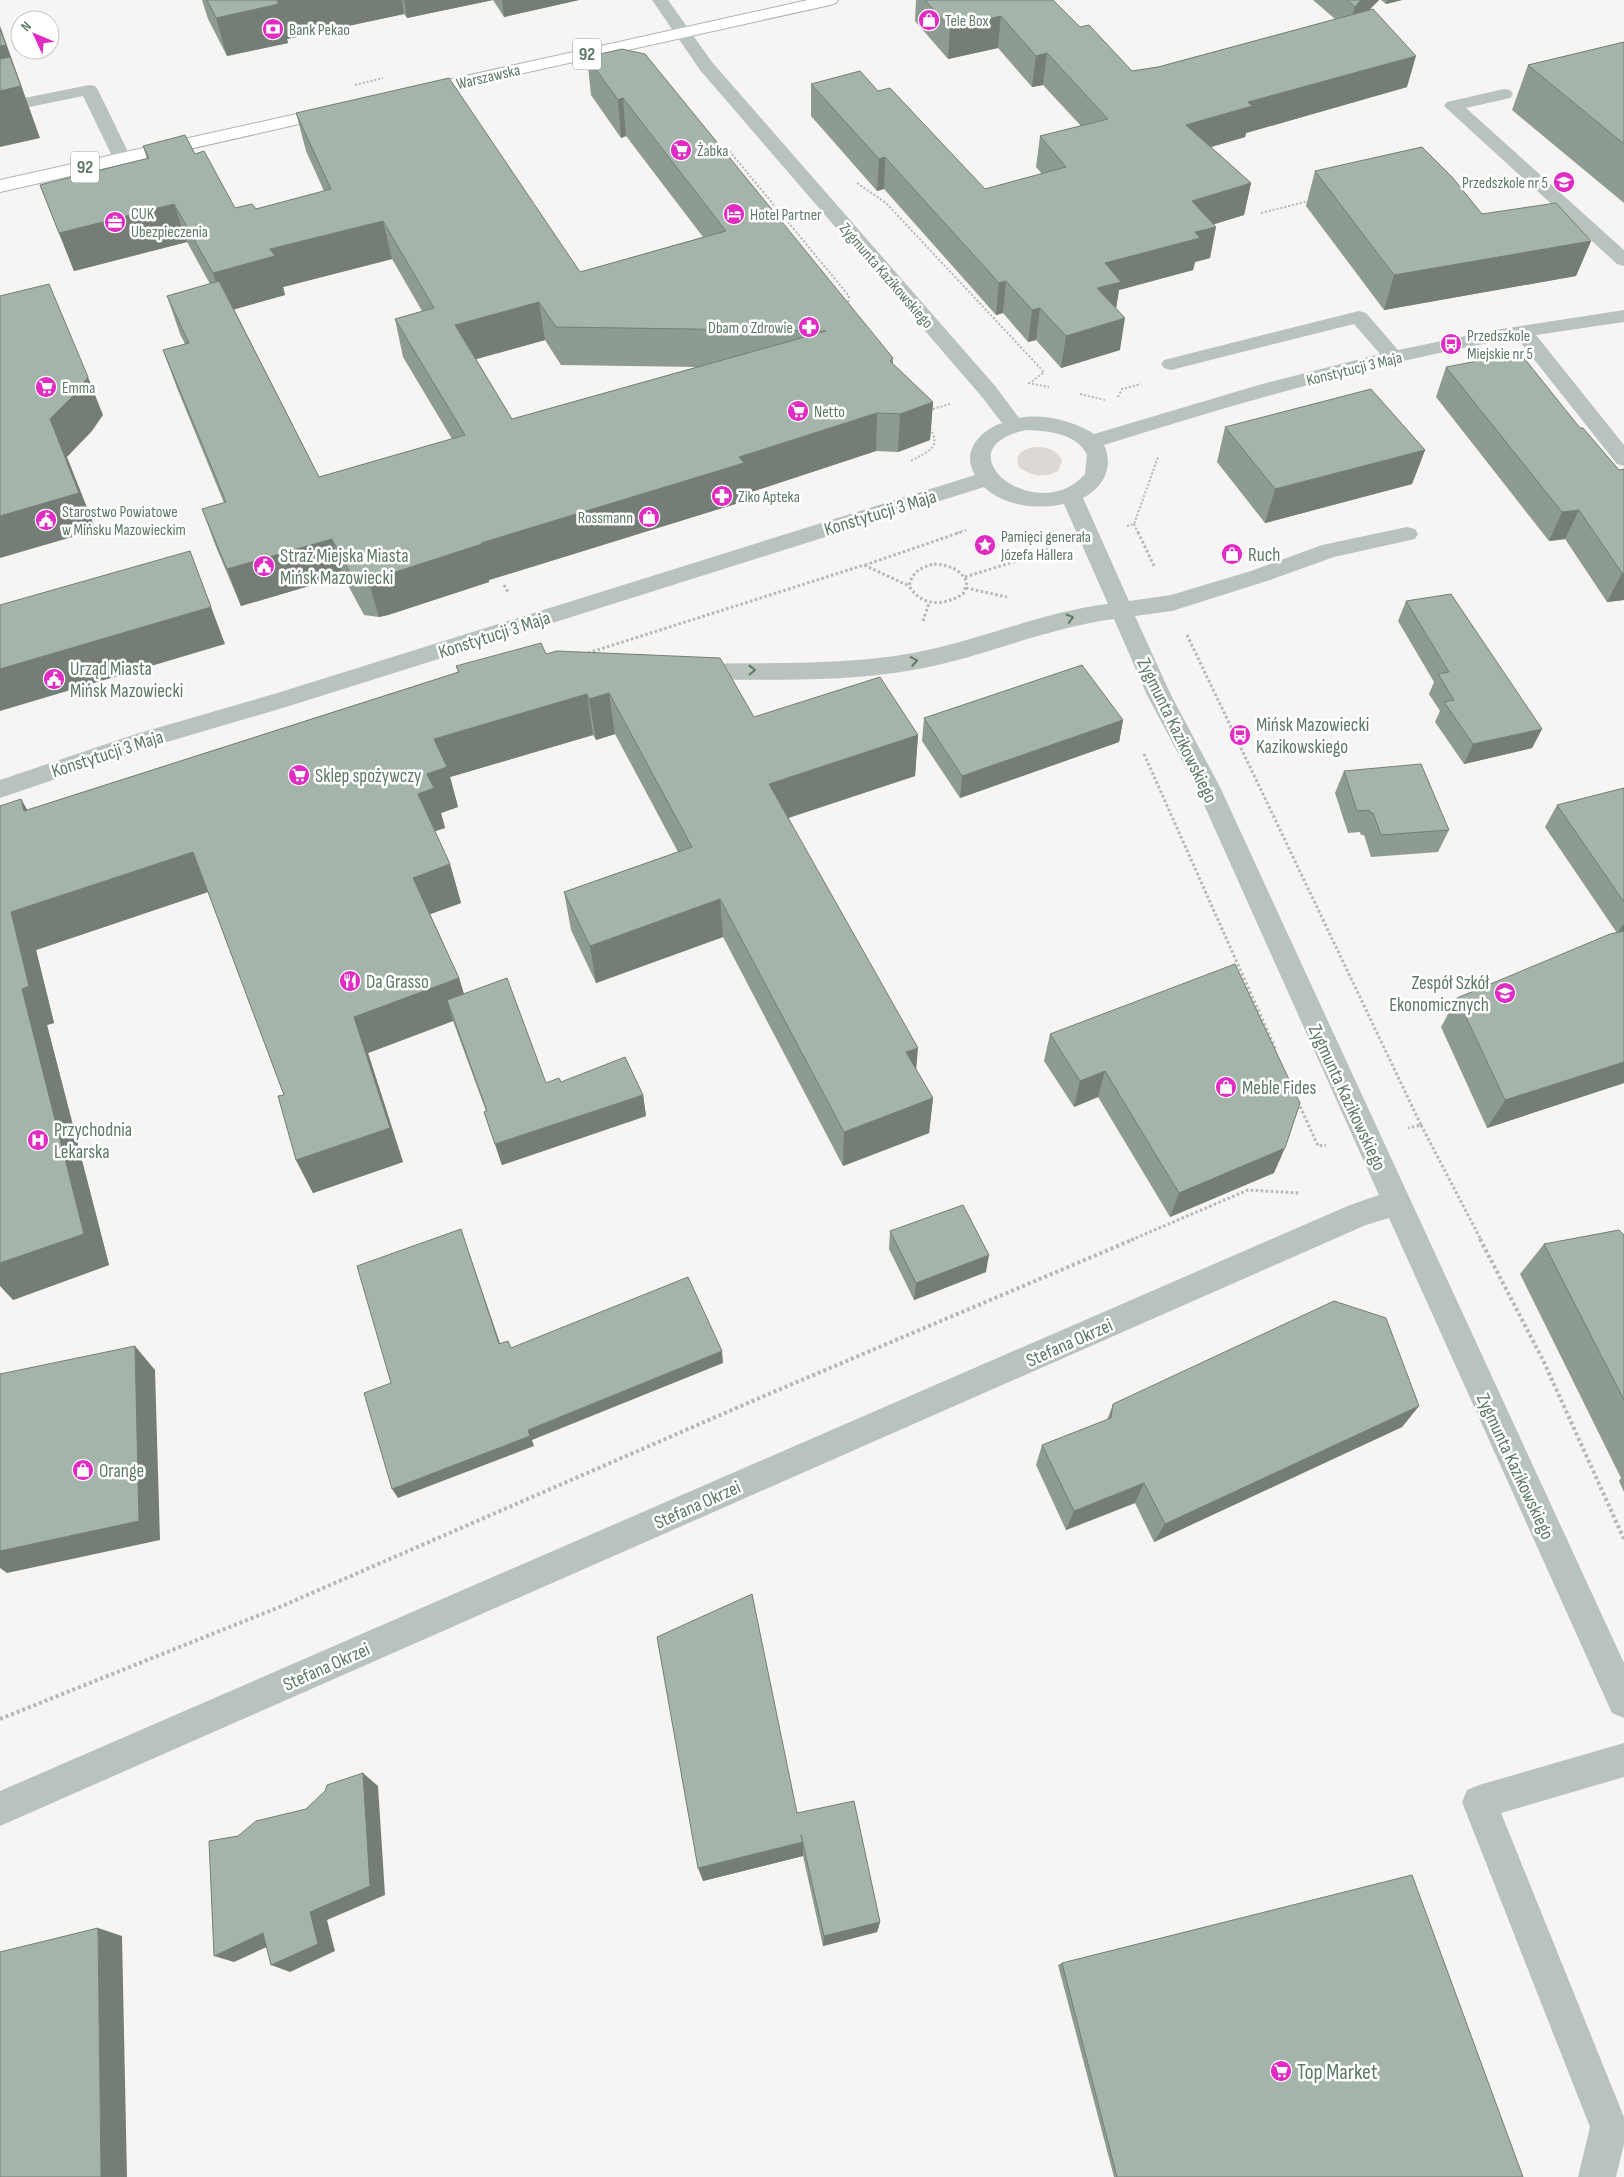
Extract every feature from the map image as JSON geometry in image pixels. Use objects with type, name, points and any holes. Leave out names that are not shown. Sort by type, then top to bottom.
[{"type":"main road","name":"Warszawska","points":[[400,96],[830,0]]},
{"type":"main road","name":"92","points":[[0,186],[346,108]]},
{"type":"street","name":"Zygmunta Kazikowskiego","points":[[660,0],[713,75],[989,392],[1014,425]]},
{"type":"street","points":[[0,108],[89,90],[122,158]]},
{"type":"street","points":[[1504,94],[1453,106],[1624,260]]},
{"type":"street","name":"Konstytucji 3 Maja","points":[[1090,442],[1205,406],[1393,357],[1522,331],[1624,316]]},
{"type":"street","points":[[1171,364],[1359,318],[1393,357]]},
{"type":"street","points":[[1522,331],[1624,459]]},
{"type":"street","points":[[1044,423],[1061,426],[1077,433],[1090,442],[1097,454],[1099,466],[1095,477],[1085,487],[1071,495],[1054,499],[1026,497],[1000,488],[988,478],[981,467],[980,455],[984,443],[994,434],[1014,425],[1044,423]]},
{"type":"street","name":"Konstytucji 3 Maja","points":[[0,789],[144,740],[278,701],[475,650],[988,478]]},
{"type":"street","name":"Zygmunta Kazikowskiego","points":[[1071,495],[1159,695],[1208,787],[1624,1701]]},
{"type":"street","points":[[668,672],[839,669],[911,662],[955,653],[1082,614],[1172,603],[1259,576],[1330,550],[1407,534]]},
{"type":"street","name":"Stefana Okrzei","points":[[0,1809],[1360,1214],[1396,1203]]},
{"type":"street","points":[[1597,2177],[1610,2127],[1479,1802],[1624,1760]]},
{"type":"path","points":[[723,144],[848,296],[848,315]]},
{"type":"path","points":[[850,178],[886,202],[1044,372],[1030,383]]},
{"type":"path","points":[[1261,213],[1317,199]]},
{"type":"path","points":[[585,653],[602,650],[966,530]]},
{"type":"path","points":[[1036,532],[1050,546],[1082,614]]},
{"type":"path","points":[[965,577],[1040,554],[1050,546],[1090,536]]},
{"type":"path","points":[[864,565],[909,586],[915,596],[922,600],[939,604],[957,599],[964,594],[966,588],[965,577],[951,566],[934,564],[918,569],[913,574],[909,586]]},
{"type":"path","points":[[966,588],[1014,599]]},
{"type":"path","points":[[1421,1125],[1543,1360],[1624,1539]]},
{"type":"path","points":[[0,1719],[282,1606],[757,1399],[1248,1190],[1299,1193]]},
{"type":"shaded area","points":[[1034,447],[1047,448],[1054,451],[1060,457],[1062,461],[1058,471],[1039,476],[1020,468],[1018,457],[1022,451]]},
{"type":"building","points":[[207,0],[280,0],[277,1],[279,4],[216,18]]},
{"type":"building","points":[[925,0],[1053,0],[1080,27],[1089,25],[1132,71],[1158,67],[1373,9],[1416,56],[1248,102],[1252,106],[1186,125],[1251,183],[1192,201],[1216,227],[1195,232],[1200,238],[1105,263],[1121,282],[1097,288],[1125,318],[1066,336],[1040,308],[1032,310],[1006,281],[999,283],[885,157],[879,159],[811,84],[860,71],[878,91],[890,88],[985,189],[1066,167],[1040,136],[1108,119],[1047,53],[1036,56],[1001,16],[950,28]]},
{"type":"building","points":[[1347,0],[1361,0],[1355,7]]},
{"type":"building","points":[[0,29],[6,45],[0,46]]},
{"type":"building","points":[[1624,42],[1624,144],[1528,65]]},
{"type":"building","points":[[622,49],[645,54],[893,358],[890,361],[933,402],[900,414],[877,413],[739,457],[744,463],[481,543],[377,578],[368,580],[353,578],[332,539],[227,569],[202,509],[226,502],[163,350],[189,343],[167,296],[219,281],[319,477],[465,435],[395,319],[434,308],[383,221],[270,249],[275,256],[213,273],[174,204],[59,233],[40,185],[149,158],[143,146],[185,135],[195,154],[204,151],[235,208],[252,204],[256,209],[331,189],[296,113],[449,78],[580,272],[726,231],[623,98],[618,100],[587,57]],"holes":[[[539,302],[556,327],[826,331],[512,419],[455,325]]]},
{"type":"building","points":[[10,57],[21,86],[0,91],[0,59]]},
{"type":"building","points":[[1422,147],[1452,177],[1482,214],[1556,203],[1591,241],[1394,275],[1315,171]]},
{"type":"building","name":"Emma","points":[[49,284],[88,377],[76,393],[50,419],[79,493],[0,516],[0,296]]},
{"type":"building","points":[[1520,353],[1580,428],[1583,428],[1619,470],[1624,469],[1624,573],[1622,573],[1579,510],[1562,512],[1446,367]]},
{"type":"building","points":[[1371,389],[1425,450],[1275,489],[1225,427]]},
{"type":"building","points":[[190,551],[211,607],[0,669],[0,605]]},
{"type":"building","points":[[1451,594],[1542,729],[1473,744],[1444,702],[1454,700],[1438,674],[1449,672],[1406,601]]},
{"type":"building","points":[[541,643],[546,654],[557,651],[720,658],[754,717],[880,677],[918,735],[769,784],[918,1048],[906,1052],[933,1098],[844,1132],[720,899],[590,946],[564,892],[692,847],[609,693],[589,699],[587,694],[434,739],[447,767],[427,774],[434,788],[418,794],[450,864],[413,878],[459,978],[354,1017],[390,1128],[296,1160],[278,1096],[284,1095],[193,852],[11,912],[29,986],[22,989],[84,1234],[0,1263],[0,806],[21,799],[24,811],[459,672],[456,666]]},
{"type":"building","points":[[1082,665],[1123,720],[962,776],[924,718]]},
{"type":"building","points":[[1421,764],[1449,830],[1381,835],[1373,813],[1370,813],[1369,810],[1357,811],[1344,771]]},
{"type":"building","points":[[1624,788],[1624,902],[1557,805]]},
{"type":"building","points":[[1624,931],[1624,1062],[1505,1100],[1457,998],[1610,934]]},
{"type":"building","points":[[1235,964],[1300,1103],[1285,1148],[1179,1193],[1105,1071],[1080,1081],[1050,1034]]},
{"type":"building","points":[[507,978],[546,1083],[559,1078],[561,1082],[625,1057],[643,1095],[495,1144],[484,1112],[487,1111],[447,1000]]},
{"type":"building","points":[[963,1205],[989,1255],[916,1283],[890,1231]]},
{"type":"building","points":[[461,1229],[499,1344],[508,1341],[511,1348],[688,1277],[722,1351],[528,1430],[530,1436],[392,1489],[364,1393],[391,1383],[357,1266]]},
{"type":"building","points":[[1619,1230],[1624,1235],[1624,1400],[1544,1244]]},
{"type":"building","points":[[1334,1301],[1386,1318],[1419,1406],[1165,1524],[1144,1483],[1074,1511],[1042,1445],[1111,1418],[1113,1404]]},
{"type":"building","name":"Orange","points":[[135,1346],[139,1521],[0,1551],[0,1374]]},
{"type":"building","points":[[752,1594],[797,1813],[854,1801],[880,1922],[824,1936],[803,1842],[698,1868],[657,1637]]},
{"type":"building","points":[[363,1773],[370,1886],[310,1912],[318,1944],[271,1965],[263,1933],[214,1956],[209,1841],[238,1836],[256,1821],[306,1809],[325,1791],[327,1785]]},
{"type":"building","name":"Top Market","points":[[1412,1875],[1523,2177],[1117,2177],[1062,1963]]},
{"type":"building","points":[[98,1928],[101,2177],[0,2177],[0,1952]]},
{"type":"place","name":"Tele Box","points":[[929,20]]},
{"type":"place","name":"Bank Pekao","points":[[273,29]]},
{"type":"place","name":"Żabka","points":[[681,150]]},
{"type":"place","name":"Przedszkole nr 5","points":[[1564,182]]},
{"type":"place","name":"Hotel Partner","points":[[734,214]]},
{"type":"place","name":"CUK Ubezpieczenia","points":[[115,222]]},
{"type":"place","name":"Dbam o Zdrowie","points":[[809,327]]},
{"type":"place","name":"Przedszkole Miejskie nr 5","points":[[1451,344]]},
{"type":"place","name":"Emma","points":[[46,387]]},
{"type":"place","name":"Netto","points":[[798,411]]},
{"type":"place","name":"Ziko Apteka","points":[[722,496]]},
{"type":"place","name":"Rossmann","points":[[649,517]]},
{"type":"place","name":"Starostwo Powiatowe w Mińsku Mazowieckim","points":[[46,520]]},
{"type":"place","name":"Pamięci generała Józefa Hallera","points":[[985,545]]},
{"type":"place","name":"Ruch","points":[[1232,554]]},
{"type":"place","name":"Straż Miejska Miasta Mińsk Mazowiecki","points":[[264,566]]},
{"type":"place","name":"Urząd Miasta Mińsk Mazowiecki","points":[[54,679]]},
{"type":"place","name":"Mińsk Mazowiecki Kazikowskiego","points":[[1240,735]]},
{"type":"place","name":"Sklep spożywczy","points":[[299,775]]},
{"type":"place","name":"Da Grasso","points":[[350,981]]},
{"type":"place","name":"Zespół Szkół Ekonomicznych","points":[[1505,993]]},
{"type":"place","name":"Meble Fides","points":[[1226,1087]]},
{"type":"place","name":"Przychodnia Lekarska","points":[[38,1140]]},
{"type":"place","name":"Orange","points":[[83,1470]]},
{"type":"place","name":"Top Market","points":[[1281,2071]]}]
